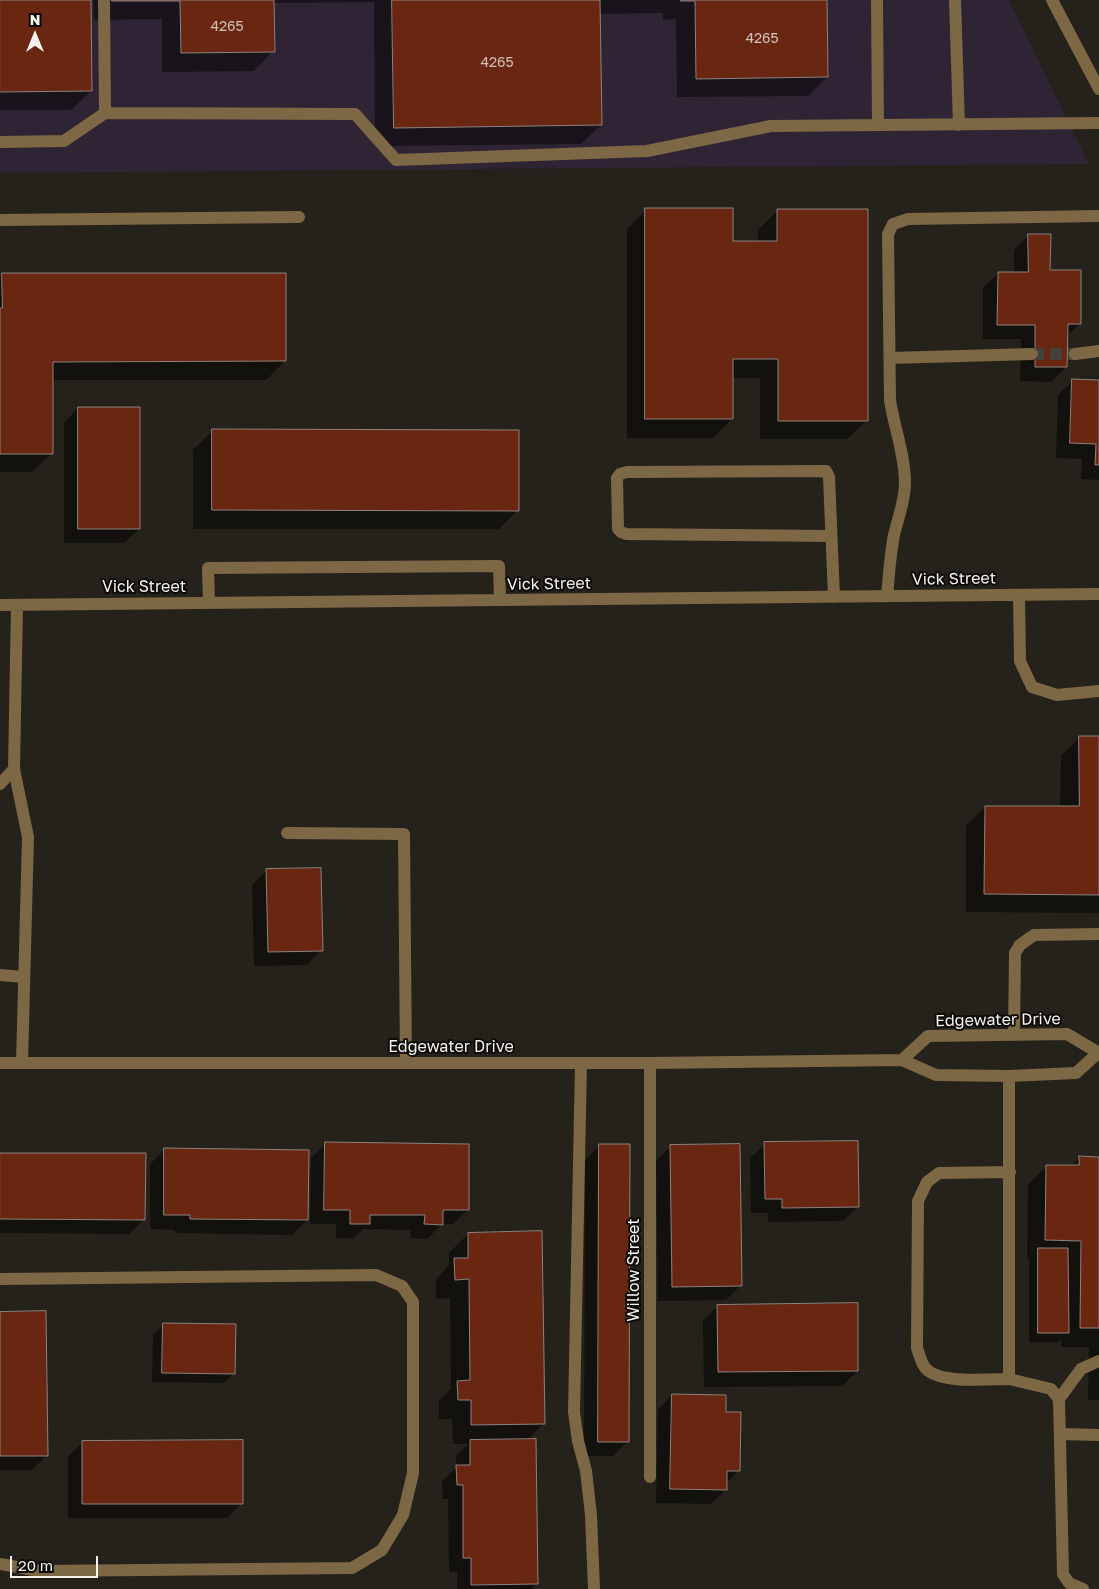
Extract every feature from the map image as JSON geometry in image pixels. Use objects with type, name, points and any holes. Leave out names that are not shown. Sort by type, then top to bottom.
[{"type":"street","points":[[104,0],[105,112]]},
{"type":"street","points":[[877,0],[878,125]]},
{"type":"street","points":[[955,0],[959,125]]},
{"type":"street","points":[[1052,0],[1099,89]]},
{"type":"street","points":[[0,142],[64,141],[105,112],[355,114],[396,160],[647,151],[771,126],[1099,123]]},
{"type":"street","points":[[886,596],[894,537],[902,506],[905,484],[902,457],[890,400],[888,234],[893,224],[908,219],[1099,216]]},
{"type":"street","points":[[0,220],[299,217]]},
{"type":"street","points":[[1075,354],[1099,350]]},
{"type":"street","points":[[890,358],[1032,354]]},
{"type":"street","points":[[832,536],[626,534],[618,529],[617,478],[620,474],[627,472],[826,472],[829,477],[832,536],[834,597]]},
{"type":"street","points":[[209,603],[208,568],[499,566],[500,600]]},
{"type":"street","name":"Vick Street","points":[[0,605],[1099,594]]},
{"type":"street","points":[[1019,595],[1020,661],[1032,687],[1057,695],[1099,691]]},
{"type":"street","points":[[17,605],[14,769],[28,837],[22,1063]]},
{"type":"street","points":[[0,784],[14,769]]},
{"type":"street","points":[[287,833],[404,834],[406,1063]]},
{"type":"street","points":[[1014,1034],[1016,953],[1020,945],[1034,934],[1099,934]]},
{"type":"street","points":[[0,975],[23,977]]},
{"type":"street","name":"Edgewater Drive","points":[[0,1063],[650,1063],[902,1060],[936,1074],[1008,1076],[1076,1073],[1099,1053],[1067,1034],[928,1036],[902,1060]]},
{"type":"street","points":[[581,1063],[574,1412],[578,1441],[586,1471],[591,1515],[594,1589]]},
{"type":"street","name":"Willow Street","points":[[650,1063],[650,1476]]},
{"type":"street","points":[[1008,1076],[1010,1172],[1009,1379]]},
{"type":"street","points":[[1010,1172],[939,1173],[927,1182],[918,1201],[916,1348],[924,1368],[935,1375],[949,1379],[1009,1379],[1052,1389],[1059,1399],[1063,1574],[1069,1583],[1084,1589]]},
{"type":"street","points":[[0,1279],[376,1275],[402,1286],[414,1302],[414,1473],[404,1515],[382,1550],[352,1568],[39,1571],[0,1564]]},
{"type":"street","points":[[1059,1399],[1082,1369],[1099,1361]]},
{"type":"street","points":[[1060,1434],[1099,1435]]},
{"type":"shaded area","points":[[0,0],[1009,0],[1089,164],[0,173]]},
{"type":"building","points":[[0,0],[91,0],[92,91],[0,92]]},
{"type":"building","points":[[112,0],[274,0],[275,52],[181,53],[180,1]]},
{"type":"building","points":[[392,0],[600,0],[602,125],[394,128]]},
{"type":"building","points":[[681,0],[827,0],[828,77],[696,79],[695,1]]},
{"type":"building","points":[[645,208],[733,208],[733,241],[777,241],[777,209],[868,209],[868,421],[778,421],[778,359],[733,359],[733,419],[645,419]]},
{"type":"building","points":[[1028,234],[1051,234],[1050,270],[1081,270],[1081,324],[1068,324],[1067,367],[1035,367],[1035,325],[997,325],[998,272],[1028,272]]},
{"type":"building","points":[[2,273],[286,273],[286,361],[53,362],[53,454],[0,454],[0,308],[2,308]]},
{"type":"building","points":[[1072,379],[1099,380],[1099,465],[1095,465],[1096,444],[1070,443]]},
{"type":"building","points":[[78,407],[140,407],[140,529],[78,529]]},
{"type":"building","points":[[212,429],[519,430],[519,511],[212,510]]},
{"type":"building","points":[[1079,736],[1099,736],[1099,895],[984,894],[985,806],[1079,806]]},
{"type":"building","points":[[321,868],[323,951],[268,952],[266,869]]},
{"type":"building","points":[[858,1141],[859,1207],[782,1208],[782,1199],[765,1199],[764,1142]]},
{"type":"building","points":[[325,1142],[469,1144],[469,1210],[443,1210],[443,1225],[424,1224],[425,1215],[370,1215],[370,1224],[350,1224],[350,1210],[324,1210]]},
{"type":"building","points":[[599,1144],[630,1144],[629,1442],[598,1442]]},
{"type":"building","points":[[740,1144],[742,1286],[672,1287],[670,1145]]},
{"type":"building","points":[[164,1148],[309,1150],[308,1220],[190,1219],[190,1215],[164,1215]]},
{"type":"building","points":[[0,1153],[146,1153],[145,1220],[0,1219]]},
{"type":"building","points":[[1079,1156],[1099,1157],[1099,1328],[1080,1328],[1081,1241],[1045,1240],[1046,1165],[1079,1165]]},
{"type":"building","points":[[542,1231],[545,1424],[471,1425],[471,1400],[458,1400],[457,1381],[470,1380],[469,1279],[455,1280],[454,1258],[468,1258],[468,1233]]},
{"type":"building","points":[[1038,1248],[1068,1248],[1069,1333],[1038,1333]]},
{"type":"building","points":[[858,1303],[858,1371],[718,1372],[717,1305]]},
{"type":"building","points":[[46,1311],[48,1456],[0,1456],[0,1312]]},
{"type":"building","points":[[163,1323],[236,1324],[235,1374],[162,1373]]},
{"type":"building","points":[[672,1394],[726,1395],[726,1412],[741,1412],[740,1471],[727,1471],[727,1490],[670,1489]]},
{"type":"building","points":[[536,1439],[538,1584],[471,1585],[471,1558],[463,1558],[463,1485],[457,1485],[456,1465],[470,1465],[470,1440]]},
{"type":"building","points":[[243,1440],[243,1504],[82,1504],[82,1441]]},
{"type":"tunnel","points":[[1032,354],[1075,354]]}]
